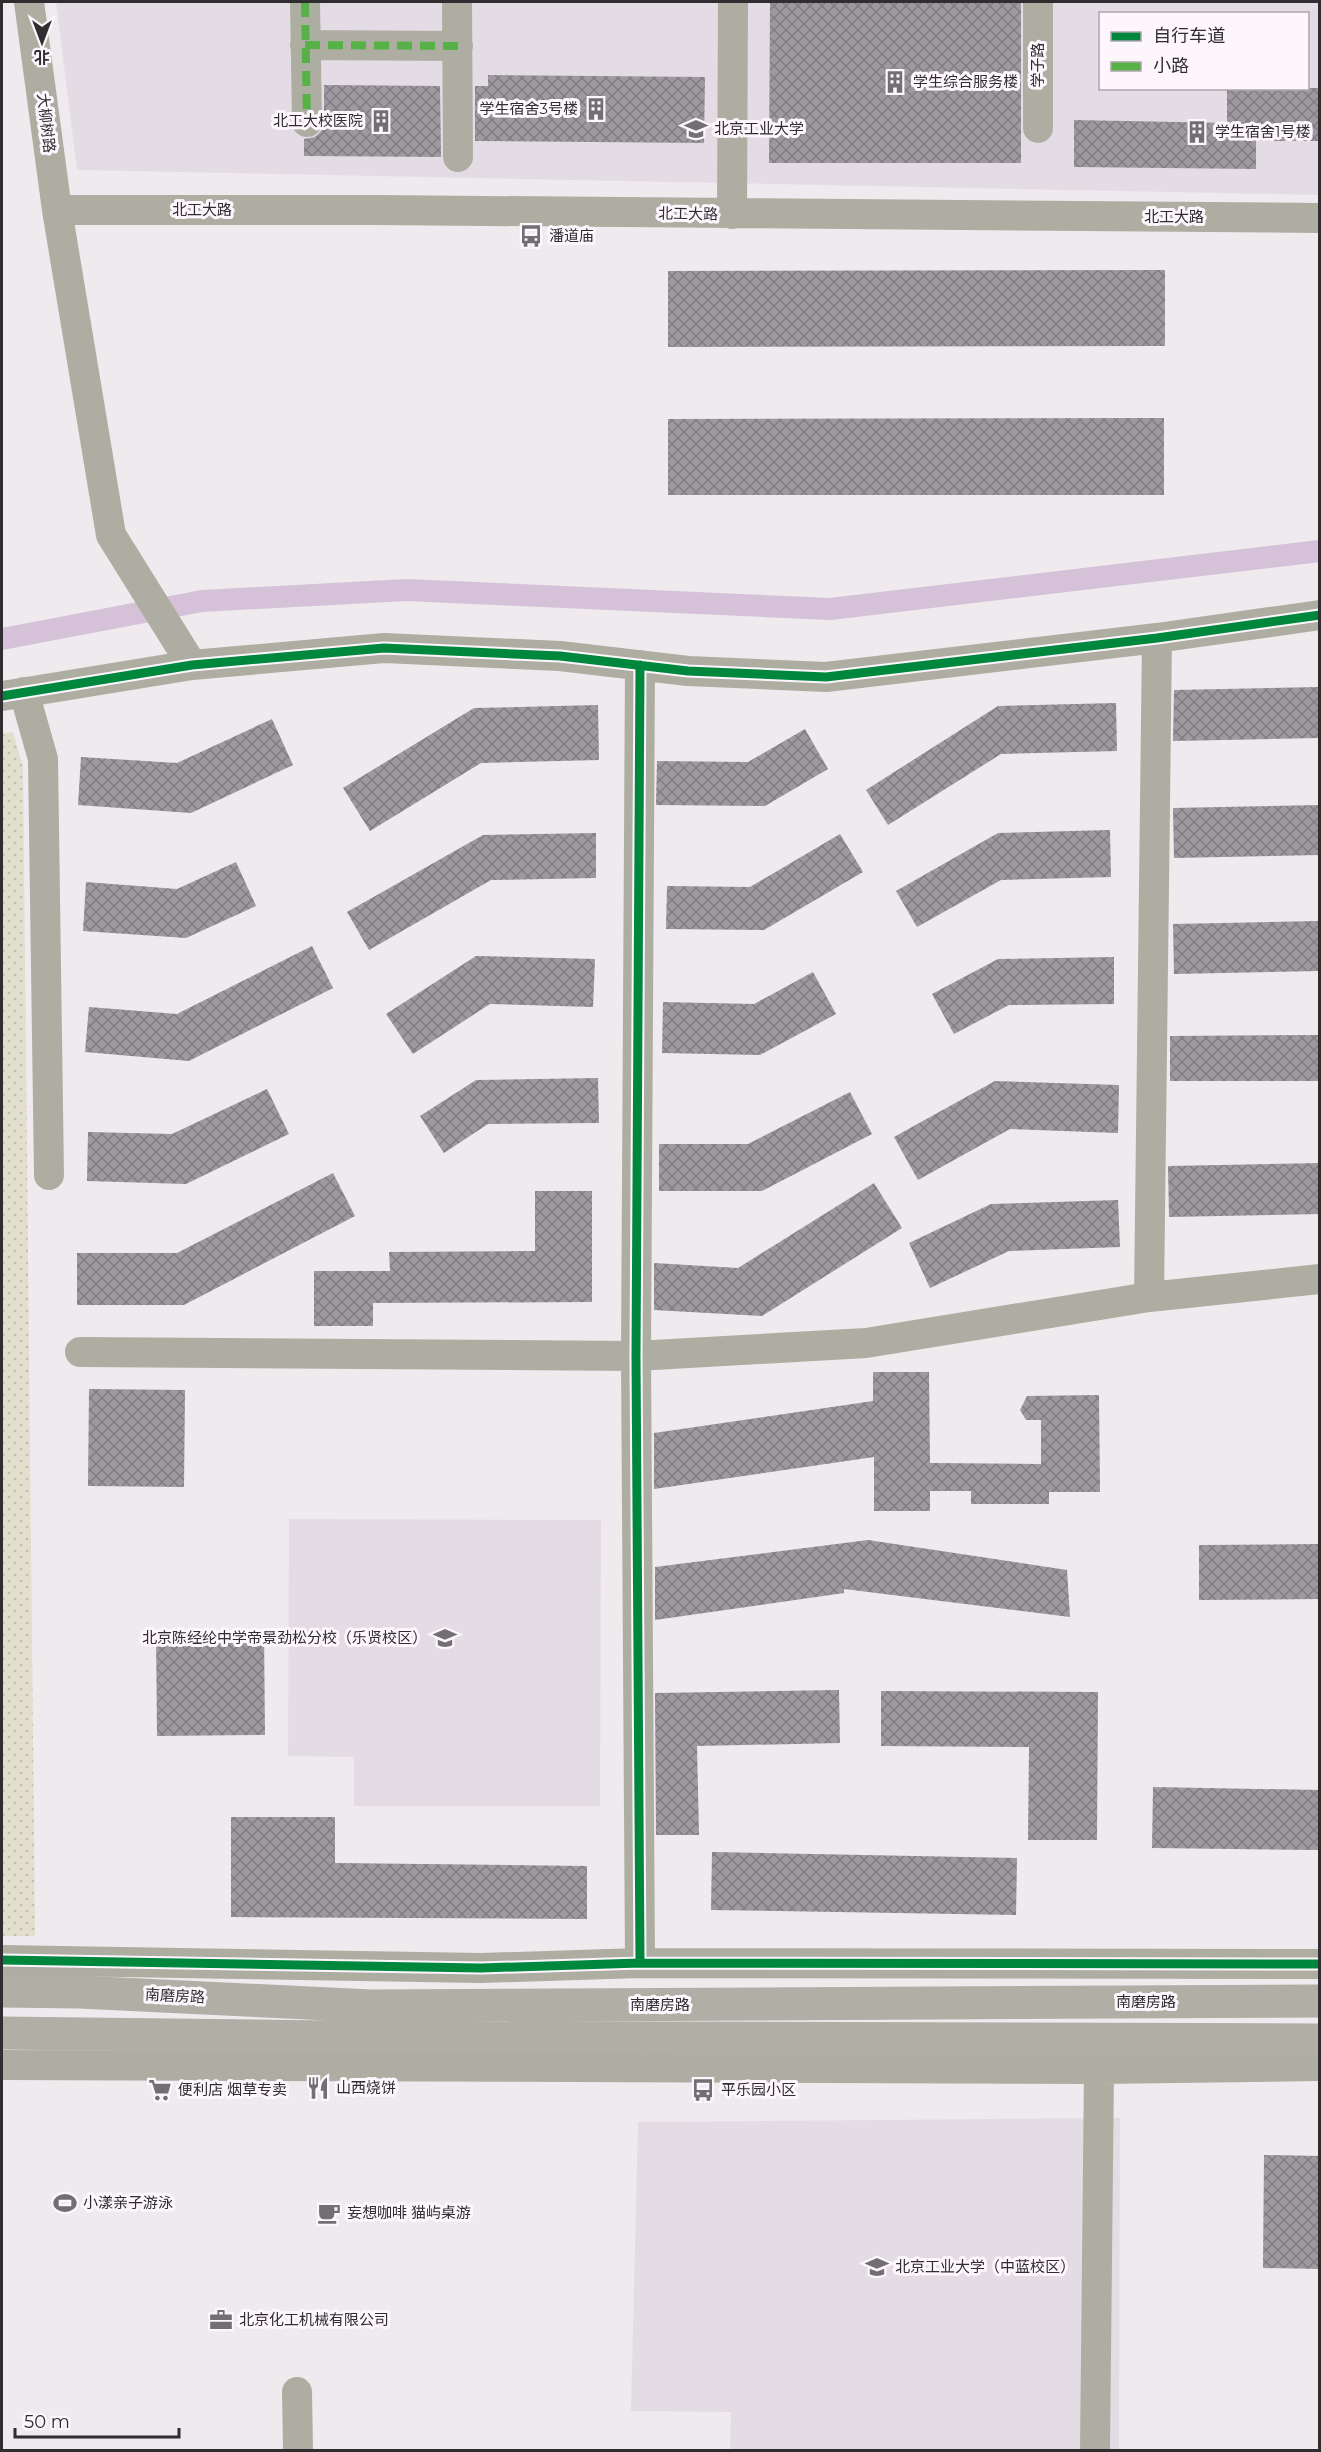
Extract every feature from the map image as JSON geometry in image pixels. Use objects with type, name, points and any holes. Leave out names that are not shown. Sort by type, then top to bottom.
[{"type":"main road","name":"南磨房路","points":[[2,1991],[79,1992],[371,2006],[1320,2001]]},
{"type":"main road","points":[[2,2033],[331,2037],[1320,2040]]},
{"type":"street","name":"大柳树路","points":[[29,2],[57,210],[111,535],[192,665]]},
{"type":"street","points":[[305,2],[307,122]]},
{"type":"street","points":[[457,2],[458,157]]},
{"type":"street","points":[[732,214],[733,2]]},
{"type":"street","name":"学子路","points":[[1038,2],[1038,128]]},
{"type":"street","points":[[305,45],[458,46]]},
{"type":"street","name":"北工大路","points":[[57,210],[400,210],[1320,218]]},
{"type":"street","points":[[49,1175],[43,759],[13,694],[192,665],[384,648],[560,656],[688,670],[826,677],[1157,638],[1320,615]]},
{"type":"street","points":[[1149,1297],[1157,638]]},
{"type":"street","points":[[640,665],[636,1356],[640,1963]]},
{"type":"street","points":[[81,1352],[636,1356],[866,1343],[1149,1297],[1320,1279]]},
{"type":"street","points":[[2,1960],[481,1968],[640,1963],[1320,1964]]},
{"type":"street","points":[[371,2006],[481,1968]]},
{"type":"street","points":[[331,2037],[475,2066]]},
{"type":"street","points":[[2,2065],[1099,2069],[1320,2066]]},
{"type":"street","points":[[1095,2451],[1099,2069]]},
{"type":"street","points":[[297,2392],[298,2451]]},
{"type":"shaded area","name":"北京工业大学","points":[[56,2],[1319,2],[1319,195],[77,170]]},
{"type":"shaded area","points":[[13,732],[23,767],[35,1936],[2,1936],[2,734]]},
{"type":"shaded area","name":"北京陈经纶中学帝景劲松分校（乐贤校区）","points":[[289,1519],[601,1520],[600,1806],[354,1806],[354,1757],[288,1756]]},
{"type":"shaded area","name":"北京工业大学（中蓝校区）","points":[[1120,2118],[1119,2450],[730,2450],[731,2412],[631,2411],[638,2122]]},
{"type":"building","name":"学生综合服务楼","points":[[770,2],[1021,2],[1021,163],[769,163]]},
{"type":"building","name":"学生宿舍3号楼","points":[[488,75],[705,77],[704,143],[475,141],[475,86],[488,86]]},
{"type":"building","name":"北工大校医院","points":[[324,85],[440,86],[441,157],[304,156],[304,139],[315,137],[322,130]]},
{"type":"building","name":"学生宿舍1号楼","points":[[1320,88],[1320,141],[1256,141],[1256,169],[1074,167],[1074,120],[1227,123],[1227,90]]},
{"type":"building","points":[[1165,270],[1165,346],[668,347],[668,271]]},
{"type":"building","points":[[1164,418],[1164,495],[668,495],[668,419]]},
{"type":"building","points":[[1320,687],[1320,738],[1173,741],[1174,690]]},
{"type":"building","points":[[1116,703],[1117,751],[1001,754],[888,825],[866,790],[998,706]]},
{"type":"building","points":[[598,705],[599,760],[481,763],[370,831],[343,788],[474,708]]},
{"type":"building","points":[[272,719],[293,765],[191,813],[78,805],[81,757],[177,763]]},
{"type":"building","points":[[805,729],[828,769],[765,806],[656,805],[657,761],[748,762]]},
{"type":"building","points":[[1320,805],[1320,855],[1174,858],[1173,808]]},
{"type":"building","points":[[1110,830],[1111,877],[1001,880],[917,927],[896,891],[998,833]]},
{"type":"building","points":[[596,833],[596,878],[491,880],[369,950],[347,912],[483,835]]},
{"type":"building","points":[[840,834],[863,872],[764,930],[666,929],[667,886],[750,887]]},
{"type":"building","points":[[236,862],[256,906],[186,938],[83,931],[86,882],[177,889]]},
{"type":"building","points":[[1320,921],[1320,971],[1174,974],[1173,924]]},
{"type":"building","points":[[312,946],[333,988],[189,1061],[85,1052],[89,1007],[177,1014]]},
{"type":"building","points":[[476,956],[595,959],[593,1007],[490,1004],[413,1054],[386,1014]]},
{"type":"building","points":[[1114,957],[1114,1004],[1009,1005],[954,1034],[932,994],[998,959]]},
{"type":"building","points":[[813,972],[836,1014],[760,1055],[662,1053],[663,1002],[754,1004]]},
{"type":"building","points":[[1320,1035],[1320,1081],[1170,1081],[1170,1036]]},
{"type":"building","points":[[598,1078],[599,1123],[488,1124],[444,1153],[420,1116],[476,1080]]},
{"type":"building","points":[[995,1081],[1119,1085],[1118,1133],[1010,1129],[918,1180],[894,1137]]},
{"type":"building","points":[[267,1089],[289,1134],[186,1184],[87,1181],[88,1132],[172,1134]]},
{"type":"building","points":[[850,1092],[872,1134],[762,1191],[659,1191],[659,1144],[748,1144]]},
{"type":"building","points":[[1320,1163],[1320,1214],[1169,1217],[1168,1166]]},
{"type":"building","points":[[333,1173],[355,1216],[184,1305],[77,1305],[77,1253],[177,1253]]},
{"type":"building","points":[[874,1183],[902,1228],[762,1316],[654,1310],[654,1263],[738,1268]]},
{"type":"building","points":[[535,1191],[592,1191],[592,1302],[373,1303],[373,1326],[314,1326],[314,1271],[390,1271],[389,1252],[535,1251]]},
{"type":"building","points":[[1118,1200],[1120,1247],[1009,1251],[930,1288],[909,1243],[991,1204]]},
{"type":"building","points":[[873,1372],[929,1372],[930,1463],[1041,1464],[1041,1420],[1026,1420],[1020,1410],[1027,1396],[1099,1395],[1100,1492],[1049,1492],[1049,1504],[971,1504],[971,1491],[930,1491],[930,1511],[874,1511],[874,1457],[654,1489],[654,1433],[873,1401]]},
{"type":"building","points":[[89,1389],[185,1390],[184,1487],[88,1486]]},
{"type":"building","points":[[868,1540],[1067,1570],[1070,1617],[844,1589],[844,1593],[655,1620],[655,1567]]},
{"type":"building","points":[[1320,1544],[1320,1599],[1199,1600],[1199,1545]]},
{"type":"building","points":[[264,1632],[265,1735],[157,1736],[156,1633]]},
{"type":"building","points":[[839,1690],[840,1743],[697,1746],[699,1835],[656,1835],[655,1693]]},
{"type":"building","points":[[881,1691],[1098,1692],[1097,1840],[1028,1840],[1029,1747],[881,1746]]},
{"type":"building","points":[[1153,1787],[1319,1790],[1319,1850],[1152,1848]]},
{"type":"building","points":[[231,1817],[335,1817],[335,1863],[587,1866],[587,1919],[231,1917]]},
{"type":"building","points":[[712,1852],[1017,1858],[1016,1915],[711,1910]]},
{"type":"building","points":[[1264,2155],[1320,2156],[1320,2269],[1263,2268]]},
{"type":"waterway","points":[[2,639],[202,601],[407,590],[830,609],[1320,551]]},
{"type":"marked path","points":[[305,2],[307,122]]},
{"type":"marked path","points":[[305,45],[458,46]]},
{"type":"cycle path","points":[[2,696],[192,665],[384,648],[560,656],[688,671],[826,677],[1157,638],[1320,615]]},
{"type":"cycle path","points":[[640,665],[636,1356],[640,1963]]},
{"type":"cycle path","points":[[2,1960],[481,1968],[640,1963],[1320,1964]]},
{"type":"place","name":"学生综合服务楼","points":[[895,82]]},
{"type":"place","name":"学生宿舍3号楼","points":[[596,109]]},
{"type":"place","name":"北工大校医院","points":[[381,121]]},
{"type":"place","name":"北京工业大学","points":[[696,129]]},
{"type":"place","name":"学生宿舍1号楼","points":[[1197,132]]},
{"type":"place","name":"潘道庙","points":[[531,236]]},
{"type":"place","name":"北京陈经纶中学帝景劲松分校（乐贤校区）","points":[[445,1638]]},
{"type":"place","name":"山西烧饼","points":[[318,2088]]},
{"type":"place","name":"便利店 烟草专卖","points":[[160,2090]]},
{"type":"place","name":"平乐园小区","points":[[703,2090]]},
{"type":"place","name":"小漾亲子游泳","points":[[65,2203]]},
{"type":"place","name":"妄想咖啡 猫屿桌游","points":[[329,2213]]},
{"type":"place","name":"北京工业大学（中蓝校区）","points":[[877,2267]]},
{"type":"place","name":"北京化工机械有限公司","points":[[221,2320]]}]
